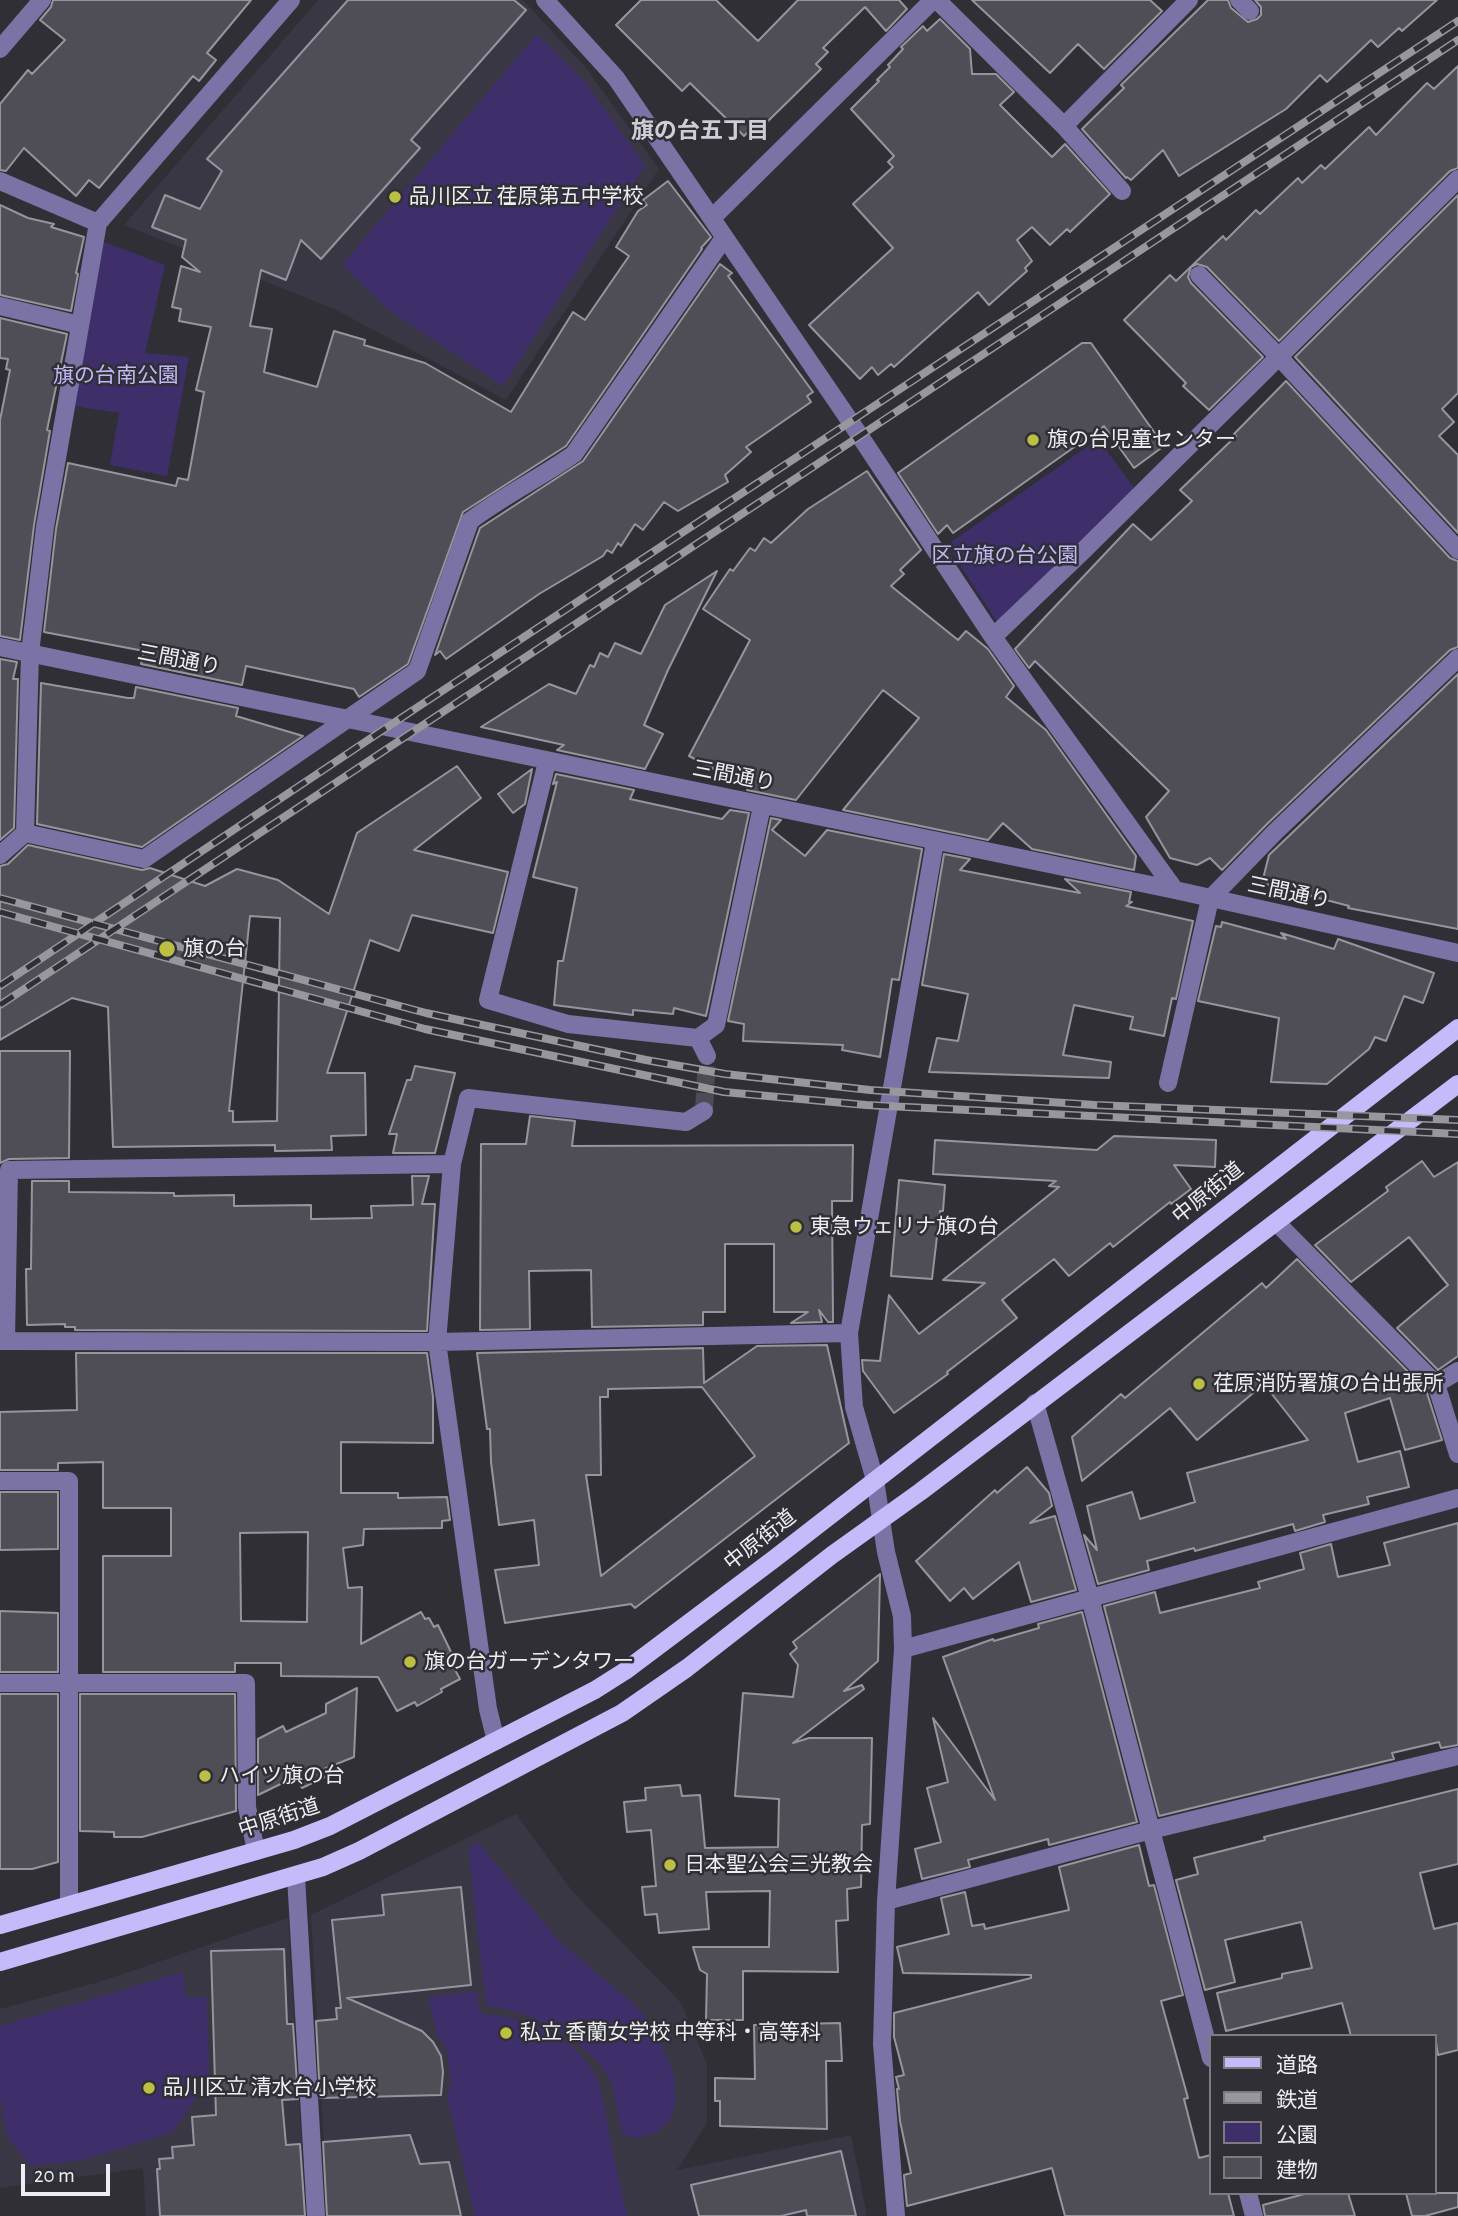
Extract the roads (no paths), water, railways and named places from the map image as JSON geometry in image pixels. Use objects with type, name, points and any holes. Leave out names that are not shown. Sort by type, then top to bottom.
[{"type":"main road","name":"中原街道","points":[[0,1924],[294,1840],[330,1826],[564,1707],[625,1671],[1458,1028]]},
{"type":"main road","points":[[0,1962],[296,1877],[359,1852],[622,1713],[687,1668],[832,1555],[1458,1084]]},
{"type":"street","points":[[0,49],[42,0]]},
{"type":"street","points":[[0,855],[25,833],[30,653],[45,527],[98,223],[291,0]]},
{"type":"street","points":[[545,0],[616,78],[850,421],[993,637],[1175,890]]},
{"type":"street","points":[[712,218],[935,0],[1064,126],[1122,191]]},
{"type":"street","points":[[1064,126],[1189,0]]},
{"type":"street","points":[[993,637],[1458,179]]},
{"type":"street","points":[[0,181],[98,223]]},
{"type":"street","points":[[25,833],[145,859],[417,671],[470,521],[574,454],[724,238]]},
{"type":"street","points":[[1199,275],[1458,550]]},
{"type":"street","points":[[0,306],[80,325]]},
{"type":"street","name":"三間通り","points":[[0,647],[1175,890],[1458,953]]},
{"type":"street","points":[[1168,1083],[1210,899],[1275,832],[1458,658]]},
{"type":"street","points":[[547,762],[488,1000],[568,1024],[698,1038],[716,1025],[762,806]]},
{"type":"street","points":[[896,2216],[882,2043],[886,1901],[903,1649],[902,1616],[880,1521],[875,1480],[854,1408],[849,1333],[935,842]]},
{"type":"street","points":[[698,1038],[708,1056]]},
{"type":"street","points":[[496,1741],[488,1709],[437,1342],[452,1164],[468,1098],[686,1122],[704,1111]]},
{"type":"street","points":[[452,1164],[9,1170],[3,1341],[437,1342],[849,1333]]},
{"type":"street","points":[[1276,1222],[1436,1384],[1458,1454]]},
{"type":"street","points":[[1436,1384],[1458,1371]]},
{"type":"street","points":[[1035,1403],[1090,1598],[1210,2055]]},
{"type":"street","points":[[0,1481],[69,1481],[69,1904]]},
{"type":"street","points":[[903,1649],[1458,1498]]},
{"type":"street","points":[[0,1683],[246,1683],[247,1807],[256,1851]]},
{"type":"street","points":[[886,1901],[1151,1830],[1458,1756]]},
{"type":"street","points":[[296,1877],[316,2216]]},
{"type":"street","points":[[1249,2195],[1254,2216]]},
{"type":"tunnel","points":[[704,1111],[707,1056]]},
{"type":"railway","points":[[0,986],[389,726],[1458,21]]},
{"type":"railway","points":[[0,1005],[1458,40]]},
{"type":"railway","points":[[0,898],[426,1013],[725,1074],[870,1090],[1095,1105],[1458,1120]]},
{"type":"railway","points":[[0,912],[425,1029],[724,1092],[866,1105],[1458,1134]]},
{"type":"place","name":"品川区立 荏原第五中学校","points":[[395,197]]},
{"type":"place","name":"旗の台児童センター","points":[[1033,440]]},
{"type":"place","name":"旗の台","points":[[167,949]]},
{"type":"place","name":"東急ウェリナ旗の台","points":[[796,1227]]},
{"type":"place","name":"荏原消防署旗の台出張所","points":[[1199,1384]]},
{"type":"place","name":"旗の台ガーデンタワー","points":[[410,1662]]},
{"type":"place","name":"ハイツ旗の台","points":[[205,1776]]},
{"type":"place","name":"日本聖公会三光教会","points":[[670,1865]]},
{"type":"place","name":"私立 香蘭女学校 中等科・高等科","points":[[506,2033]]},
{"type":"place","name":"品川区立 清水台小学校","points":[[149,2088]]},
{"type":"district","name":"旗の台五丁目","points":[[700,131]]},
{"type":"park label","name":"旗の台南公園","points":[[116,376]]},
{"type":"park label","name":"区立旗の台公園","points":[[1005,556]]}]
